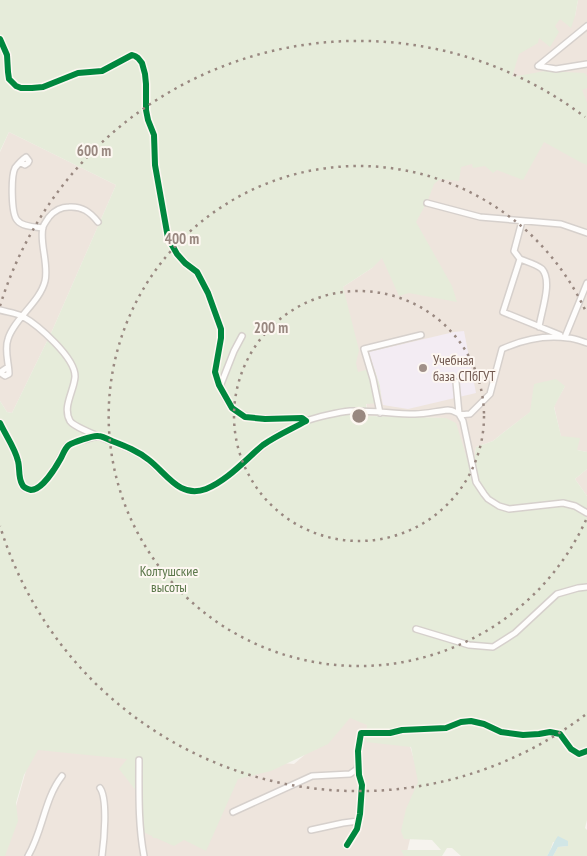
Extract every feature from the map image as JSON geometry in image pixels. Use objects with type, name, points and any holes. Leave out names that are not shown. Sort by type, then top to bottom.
[{"type":"street","points":[[587,26],[538,66],[556,69],[587,64]]},
{"type":"street","points":[[20,163],[15,169],[13,178],[14,213],[16,219],[23,224],[43,228]]},
{"type":"street","points":[[427,204],[480,217],[561,224],[587,233]]},
{"type":"street","points":[[8,367],[8,339],[41,291],[45,282],[46,267],[43,228],[52,213],[68,207],[83,209],[90,212],[98,222]]},
{"type":"street","points":[[522,221],[514,251],[520,259],[540,268],[546,274],[547,291],[539,327]]},
{"type":"street","points":[[520,259],[503,312],[566,337],[587,342]]},
{"type":"street","points":[[566,337],[587,283]]},
{"type":"street","points":[[0,310],[22,316],[49,337],[71,364],[75,379],[68,400],[68,417],[73,425],[140,454],[178,487],[192,492],[206,489],[228,476],[263,446],[306,421],[350,411],[421,414],[449,410],[459,414],[470,414],[490,394],[502,349],[514,343],[552,337],[566,337]]},
{"type":"street","points":[[380,412],[364,350],[421,335]]},
{"type":"street","points":[[242,336],[221,384],[221,389],[228,403],[245,417],[266,419],[302,418],[306,421]]},
{"type":"street","points":[[456,382],[459,414],[463,421],[476,482],[488,499],[499,506],[509,509],[563,503],[575,506],[587,513]]},
{"type":"street","points":[[0,424],[16,454],[21,483],[24,488],[29,490],[35,489],[42,484],[55,467],[67,446],[74,442],[97,436]]},
{"type":"street","points":[[416,629],[469,645],[493,646],[514,633],[557,594],[587,587]]},
{"type":"street","points":[[347,845],[357,829],[360,814],[362,785],[358,765],[358,751],[360,732],[390,733],[402,730],[446,728],[461,722],[471,721],[510,734],[523,735],[550,732],[560,734],[571,749],[579,754],[587,751]]},
{"type":"street","points":[[139,760],[139,820],[144,856]]},
{"type":"street","points":[[233,812],[312,776],[350,774],[358,765]]},
{"type":"street","points":[[28,856],[38,834],[50,797],[62,776]]},
{"type":"street","points":[[100,788],[103,792],[105,808],[102,856]]},
{"type":"street","points":[[311,830],[358,821]]},
{"type":"shaded area","points":[[578,0],[587,0],[587,452],[577,450],[561,437],[554,406],[565,386],[493,441],[476,447],[472,477],[446,418],[368,416],[365,393],[352,390],[343,287],[372,268],[507,51],[548,19],[575,16]]},
{"type":"shaded area","points":[[9,132],[116,185],[52,331],[12,413],[7,412],[0,401],[0,152]]},
{"type":"shaded area","name":"Учебная база СПбГУТ","points":[[464,331],[476,393],[408,409],[383,405],[369,352]]},
{"type":"shaded area","points":[[587,469],[587,496],[575,479]]},
{"type":"shaded area","points":[[350,716],[410,746],[422,788],[406,856],[2,856],[34,742],[294,764]]},
{"type":"shaded area","points":[[558,836],[568,841],[568,846],[558,847],[553,856],[547,856],[555,841]]},
{"type":"green space","name":"Колтушские высоты","points":[[0,0],[578,0],[571,28],[560,19],[555,26],[559,32],[550,47],[539,38],[538,43],[519,54],[512,77],[545,71],[585,73],[587,88],[582,90],[587,103],[587,165],[544,142],[523,180],[497,170],[493,173],[485,166],[473,168],[472,164],[461,167],[459,181],[440,179],[434,184],[416,222],[452,286],[457,302],[409,293],[399,296],[382,258],[372,268],[343,287],[359,350],[356,363],[358,372],[374,368],[380,386],[381,403],[366,404],[368,416],[446,418],[456,423],[472,475],[476,447],[493,441],[530,412],[534,384],[556,379],[565,386],[554,407],[561,436],[580,438],[577,450],[587,452],[587,469],[575,479],[587,496],[587,820],[585,828],[587,830],[587,856],[553,856],[558,847],[568,846],[553,842],[547,856],[461,856],[452,848],[447,848],[442,856],[404,856],[401,850],[441,850],[432,840],[404,839],[401,831],[406,809],[418,782],[411,747],[366,742],[367,725],[350,718],[328,744],[271,771],[238,779],[206,851],[184,840],[174,846],[139,830],[137,792],[119,769],[127,759],[38,750],[24,775],[16,803],[18,821],[5,856],[0,856],[0,401],[7,412],[12,413],[52,331],[116,185],[9,132],[0,151]]},
{"type":"cycle path","points":[[0,39],[7,55],[9,79],[21,88],[43,87],[78,73],[102,71],[132,55],[138,58],[142,63],[145,74],[146,110],[154,135],[155,165],[168,238],[177,254],[197,272],[208,293],[221,329],[215,372],[219,385],[232,408],[245,417],[265,419],[302,418],[306,421]]},
{"type":"cycle path","points":[[0,423],[17,456],[23,486],[30,490],[35,489],[44,482],[69,445],[98,436],[136,451],[181,488],[197,491],[206,489],[222,480],[263,445],[306,421]]},
{"type":"cycle path","points":[[347,845],[357,829],[360,814],[362,785],[359,775],[358,751],[361,733],[390,733],[402,730],[446,728],[461,722],[471,721],[484,724],[501,732],[523,735],[550,732],[560,734],[571,749],[579,754],[587,751]]},
{"type":"place","name":"Учебная база СПбГУТ","points":[[423,368]]}]
